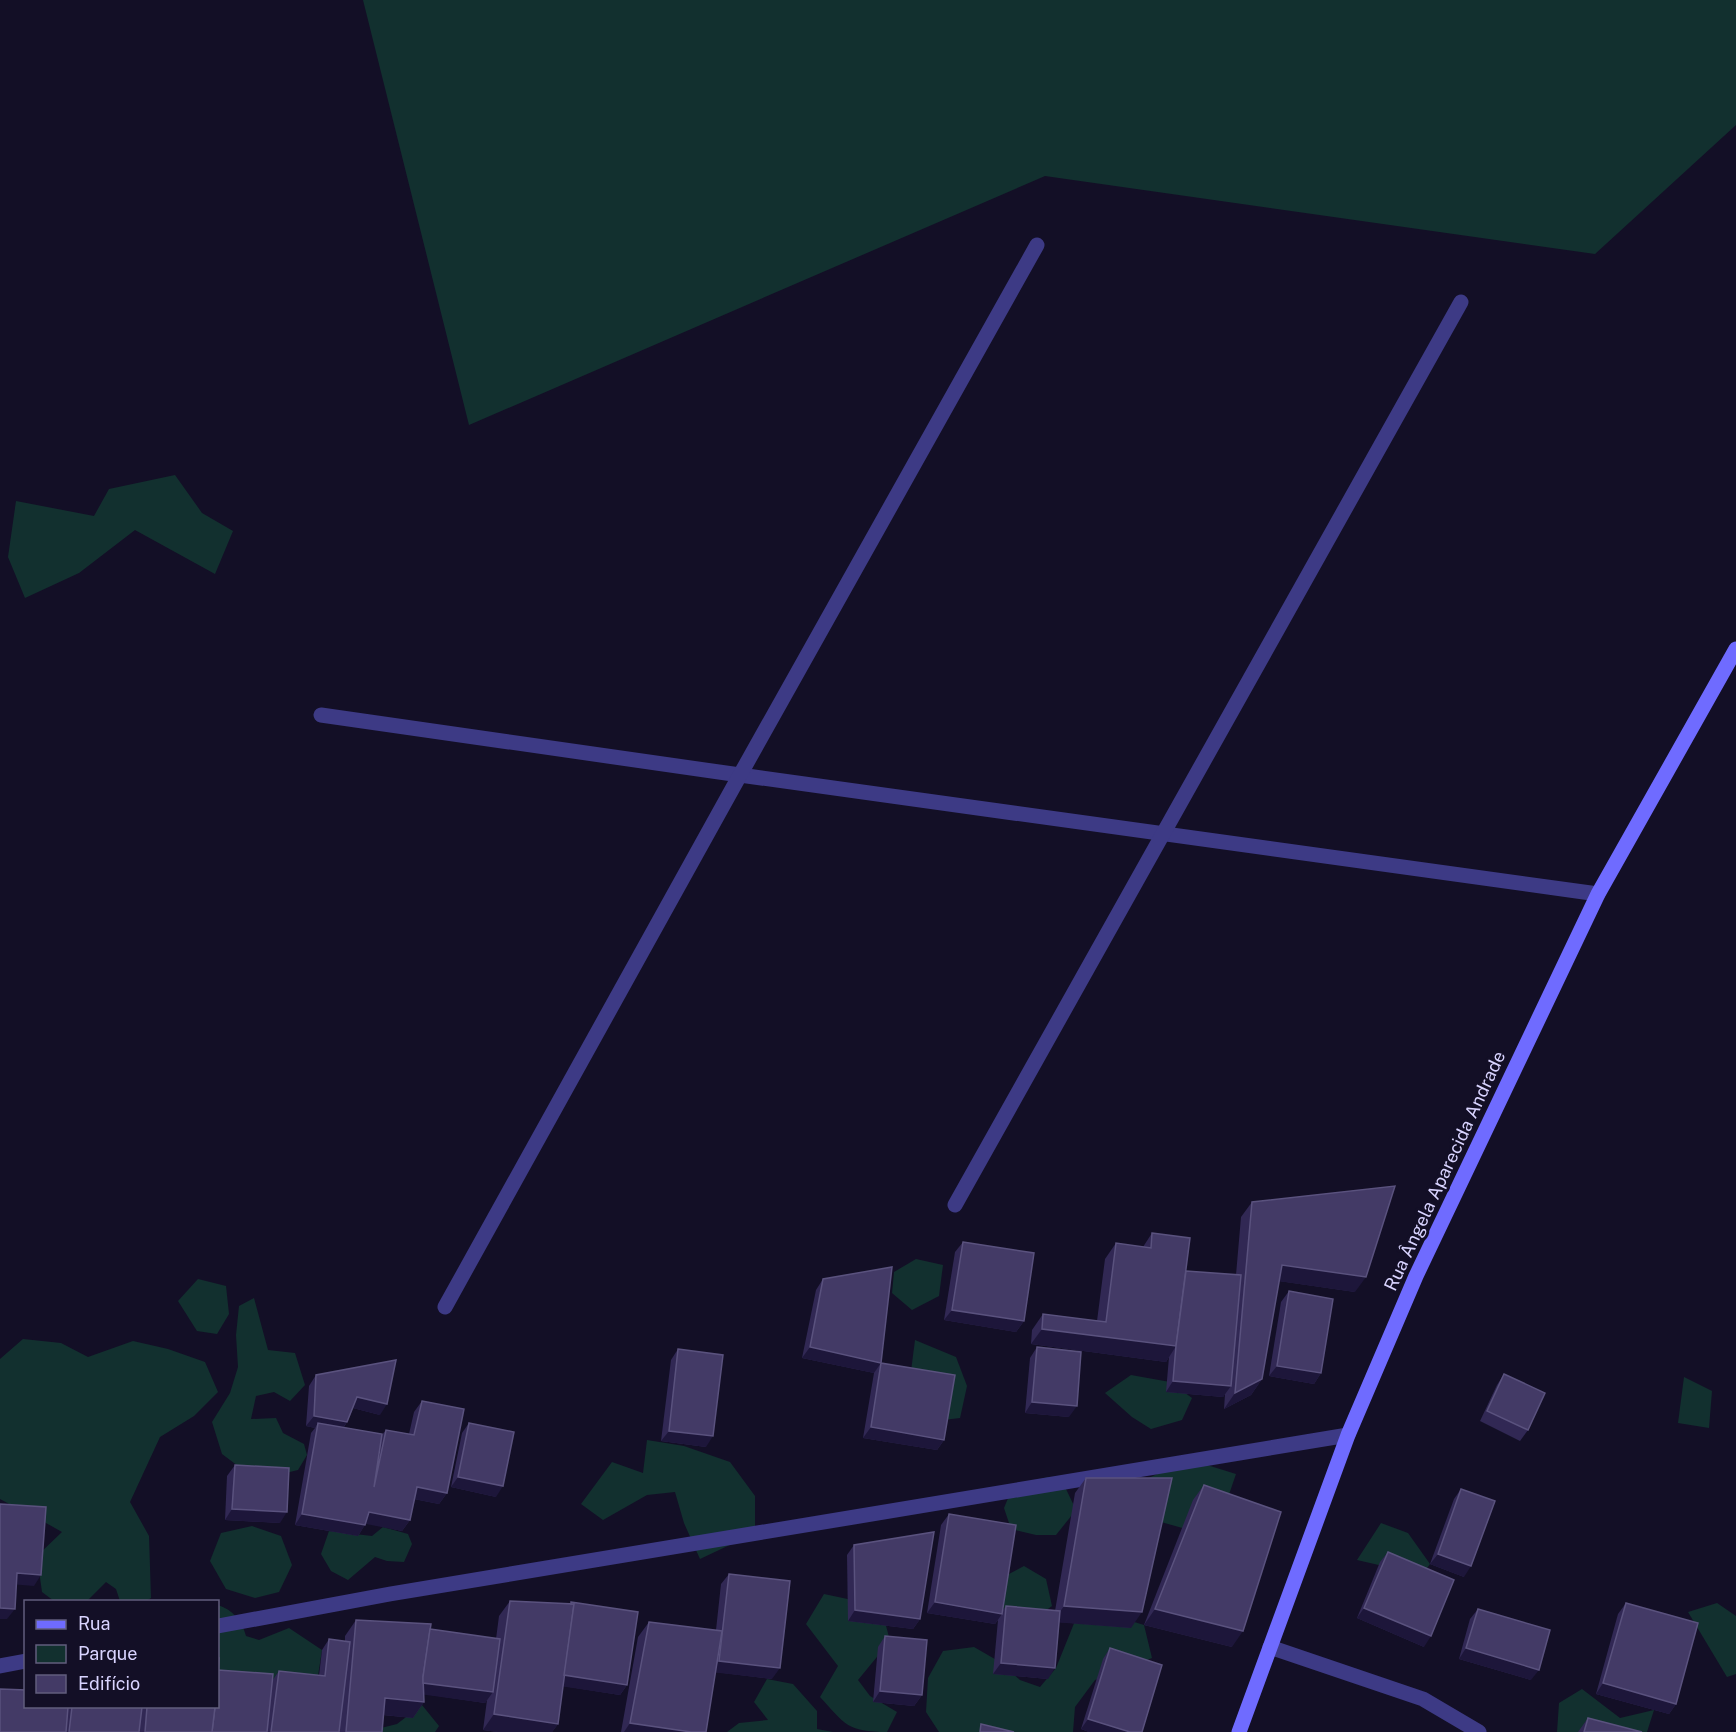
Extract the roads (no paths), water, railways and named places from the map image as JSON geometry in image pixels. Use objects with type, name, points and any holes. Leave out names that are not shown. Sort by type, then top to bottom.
[{"type":"street","points":[[445,1307],[1037,245]]},
{"type":"street","points":[[955,1205],[1461,302]]},
{"type":"street","name":"Rua Ângela Aparecida Andrade","points":[[1239,1732],[1348,1435],[1416,1276],[1598,894],[1736,649]]},
{"type":"street","points":[[321,715],[1598,894]]},
{"type":"street","points":[[219,1626],[390,1594],[1348,1435]]},
{"type":"street","points":[[1270,1647],[1423,1699],[1479,1732]]},
{"type":"street","points":[[0,1666],[24,1661]]}]
